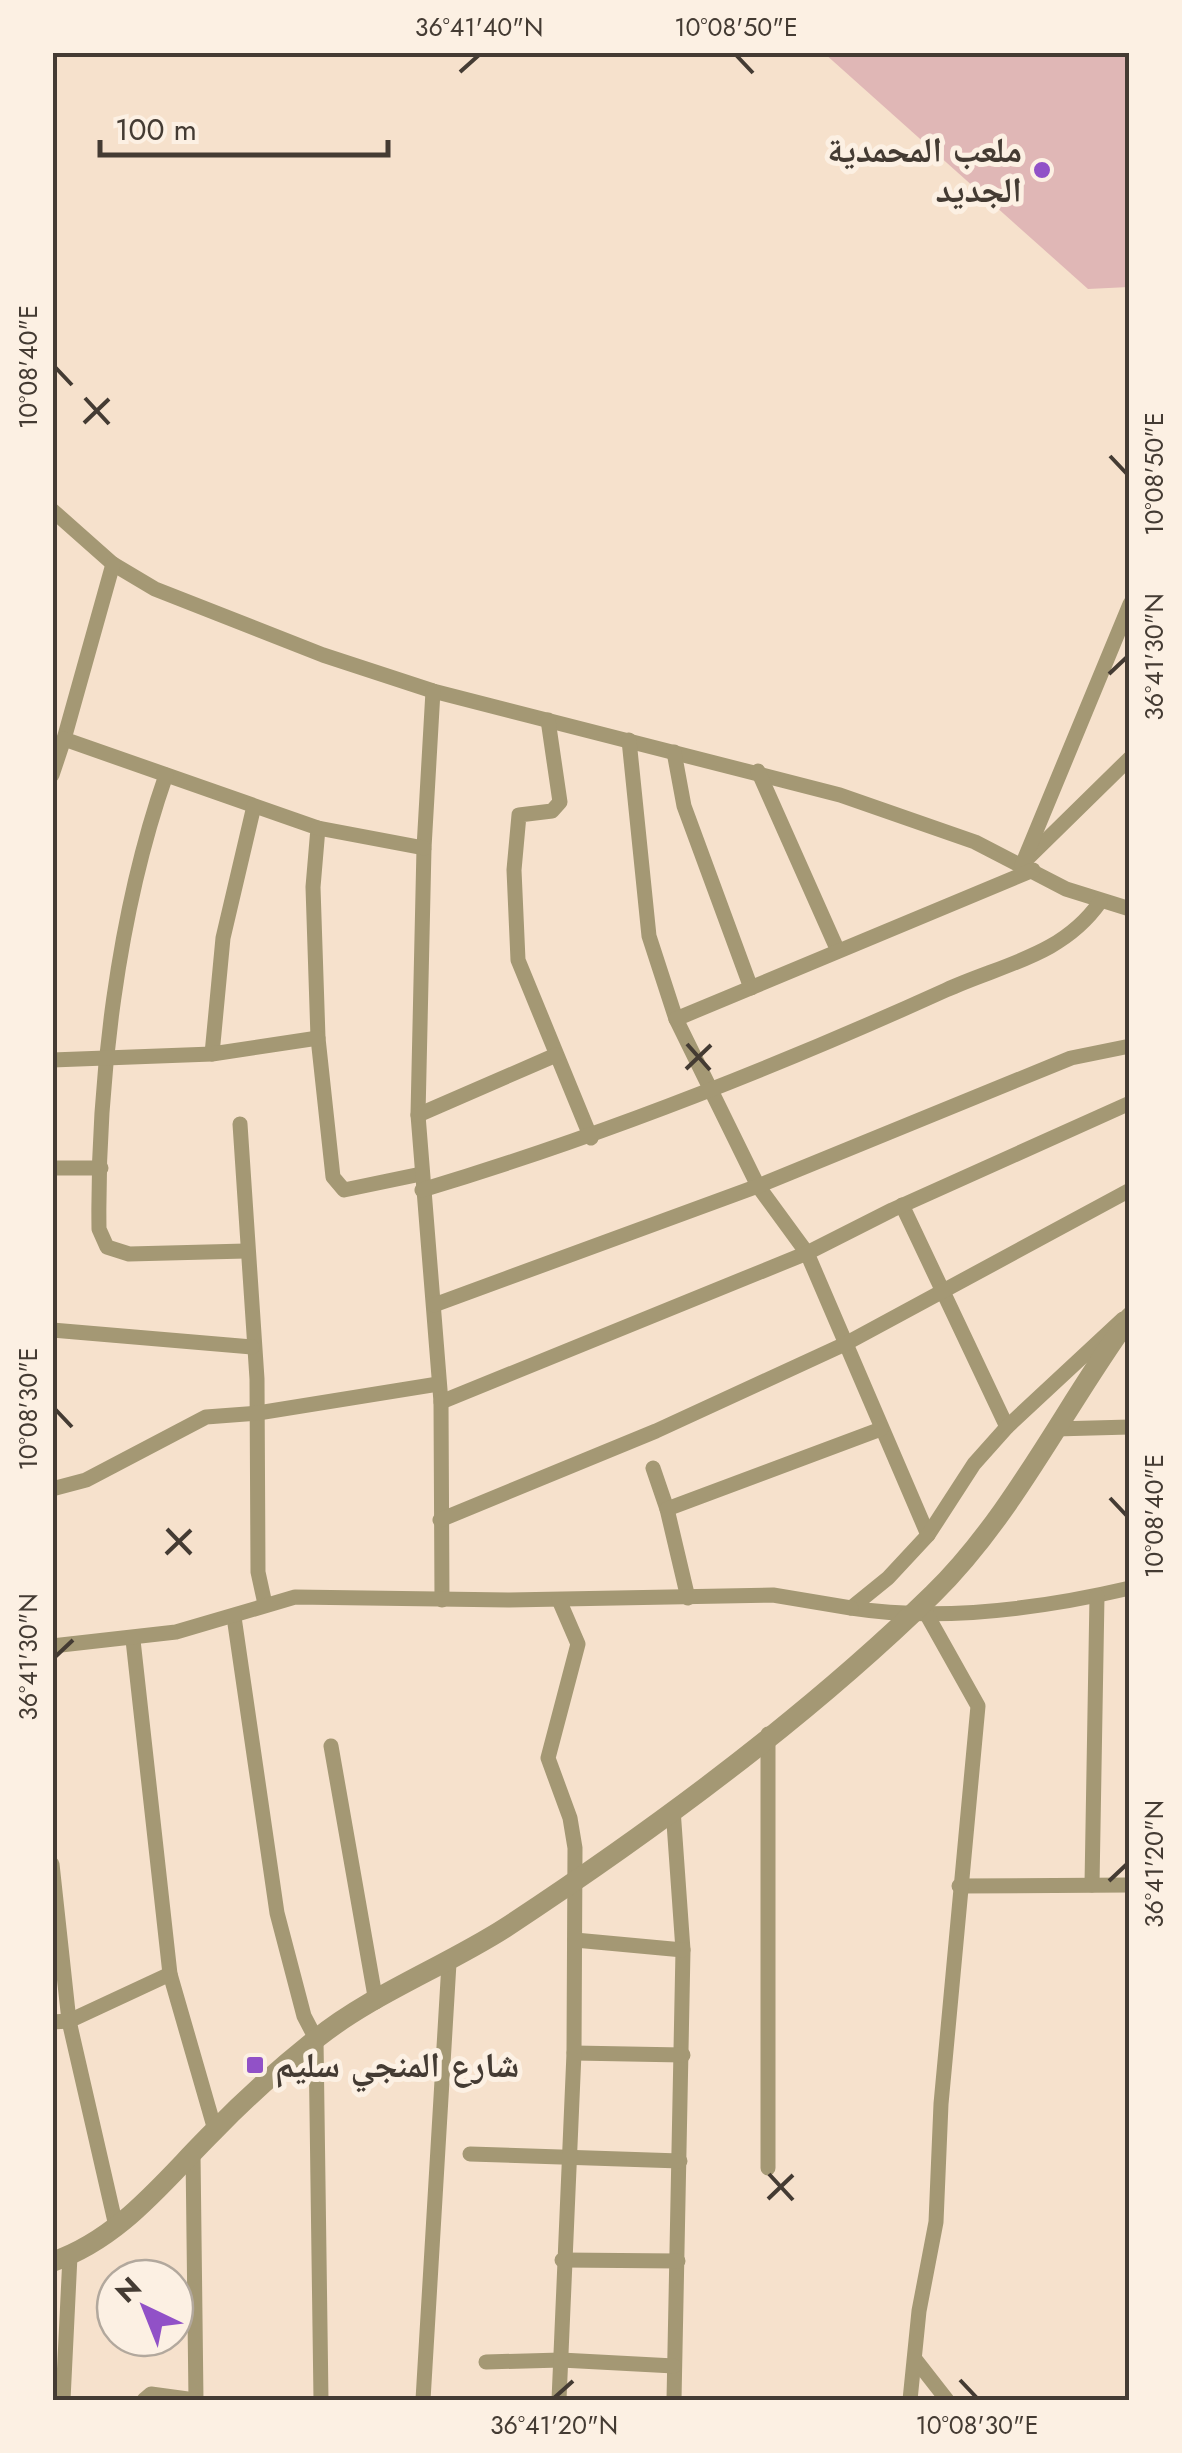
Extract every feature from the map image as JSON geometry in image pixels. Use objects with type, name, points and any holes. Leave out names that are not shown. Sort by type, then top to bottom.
[{"type":"street","points":[[52,510],[114,564],[203,610],[433,692],[758,771],[907,817],[1100,902],[1130,910]]},
{"type":"street","points":[[52,775],[114,564]]},
{"type":"street","points":[[1028,868],[1130,604]]},
{"type":"street","points":[[433,692],[424,848],[418,1115],[440,1402],[442,1600]]},
{"type":"street","points":[[548,720],[560,802],[552,811],[523,812],[516,822],[514,927],[518,960],[590,1138]]},
{"type":"street","points":[[64,740],[318,828],[424,848]]},
{"type":"street","points":[[629,740],[649,936],[676,1019],[758,1186],[807,1253],[928,1535]]},
{"type":"street","points":[[674,752],[684,806],[751,988]]},
{"type":"street","points":[[676,1019],[1028,868],[1130,758]]},
{"type":"street","points":[[758,771],[838,951]]},
{"type":"street","points":[[166,775],[142,856],[108,1061],[98,1228],[107,1247],[129,1254],[246,1250]]},
{"type":"street","points":[[212,1054],[224,938],[254,806]]},
{"type":"street","points":[[318,828],[313,913],[318,1038],[328,1142],[338,1186],[344,1190],[421,1182],[590,1138],[1048,950],[1074,933],[1100,902]]},
{"type":"street","points":[[52,1060],[108,1061],[212,1054],[318,1038]]},
{"type":"street","points":[[434,1304],[758,1186],[1071,1058],[1130,1046]]},
{"type":"street","points":[[418,1115],[556,1056]]},
{"type":"street","points":[[440,1402],[807,1253],[902,1205],[1130,1103]]},
{"type":"street","points":[[240,1124],[258,1414],[258,1563],[264,1604]]},
{"type":"street","points":[[52,1168],[101,1168]]},
{"type":"street","points":[[440,1520],[638,1438],[845,1344],[944,1294],[1028,1242],[1130,1190]]},
{"type":"street","points":[[902,1205],[1007,1427]]},
{"type":"street","points":[[850,1608],[888,1578],[928,1535],[974,1464],[1007,1427],[1130,1315]]},
{"type":"street","points":[[63,2400],[61,2259],[116,2226],[316,2038],[449,1964],[576,1878],[673,1809],[917,1616],[966,1558],[1130,1315]]},
{"type":"street","points":[[52,1330],[252,1347]]},
{"type":"street","points":[[52,1489],[86,1480],[206,1417],[258,1414],[438,1384]]},
{"type":"street","points":[[1056,1430],[1130,1427]]},
{"type":"street","points":[[667,1510],[881,1429]]},
{"type":"street","points":[[653,1468],[688,1598]]},
{"type":"street","points":[[52,1646],[133,1640],[234,1617],[295,1596],[559,1600],[773,1595],[917,1616],[1097,1596],[1130,1588]]},
{"type":"street","points":[[1092,1886],[1097,1596]]},
{"type":"street","points":[[559,1600],[578,1644],[551,1738],[549,1766],[574,1832],[576,1878],[574,2054],[562,2260],[559,2400]]},
{"type":"street","points":[[910,2400],[936,2222],[940,2104],[978,1706],[917,1616]]},
{"type":"street","points":[[234,1617],[276,1913],[304,2016],[316,2038],[321,2400]]},
{"type":"street","points":[[133,1640],[170,1974],[214,2130]]},
{"type":"street","points":[[768,1734],[768,2168]]},
{"type":"street","points":[[330,1746],[376,2002]]},
{"type":"street","points":[[673,1809],[682,1950],[683,2056],[674,2400]]},
{"type":"street","points":[[52,1864],[61,2022],[116,2226]]},
{"type":"street","points":[[959,1886],[1130,1885]]},
{"type":"street","points":[[575,1940],[682,1950]]},
{"type":"street","points":[[423,2400],[449,1964]]},
{"type":"street","points":[[61,2022],[170,1974]]},
{"type":"street","points":[[574,2054],[683,2056]]},
{"type":"street","points":[[144,2400],[152,2394],[195,2400],[193,2153]]},
{"type":"street","points":[[470,2154],[680,2160]]},
{"type":"street","points":[[562,2260],[678,2261]]},
{"type":"street","points":[[915,2359],[947,2400]]},
{"type":"street","points":[[486,2362],[561,2360],[674,2366]]},
{"type":"shaded area","name":"ملعب المحمدية الجديد","points":[[824,53],[1129,53],[1129,287],[1088,289]]},
{"type":"place","name":"ملعب المحمدية الجديد","points":[[1042,170]]},
{"type":"place","name":"شارع المنجي سليم","points":[[255,2065]]}]
